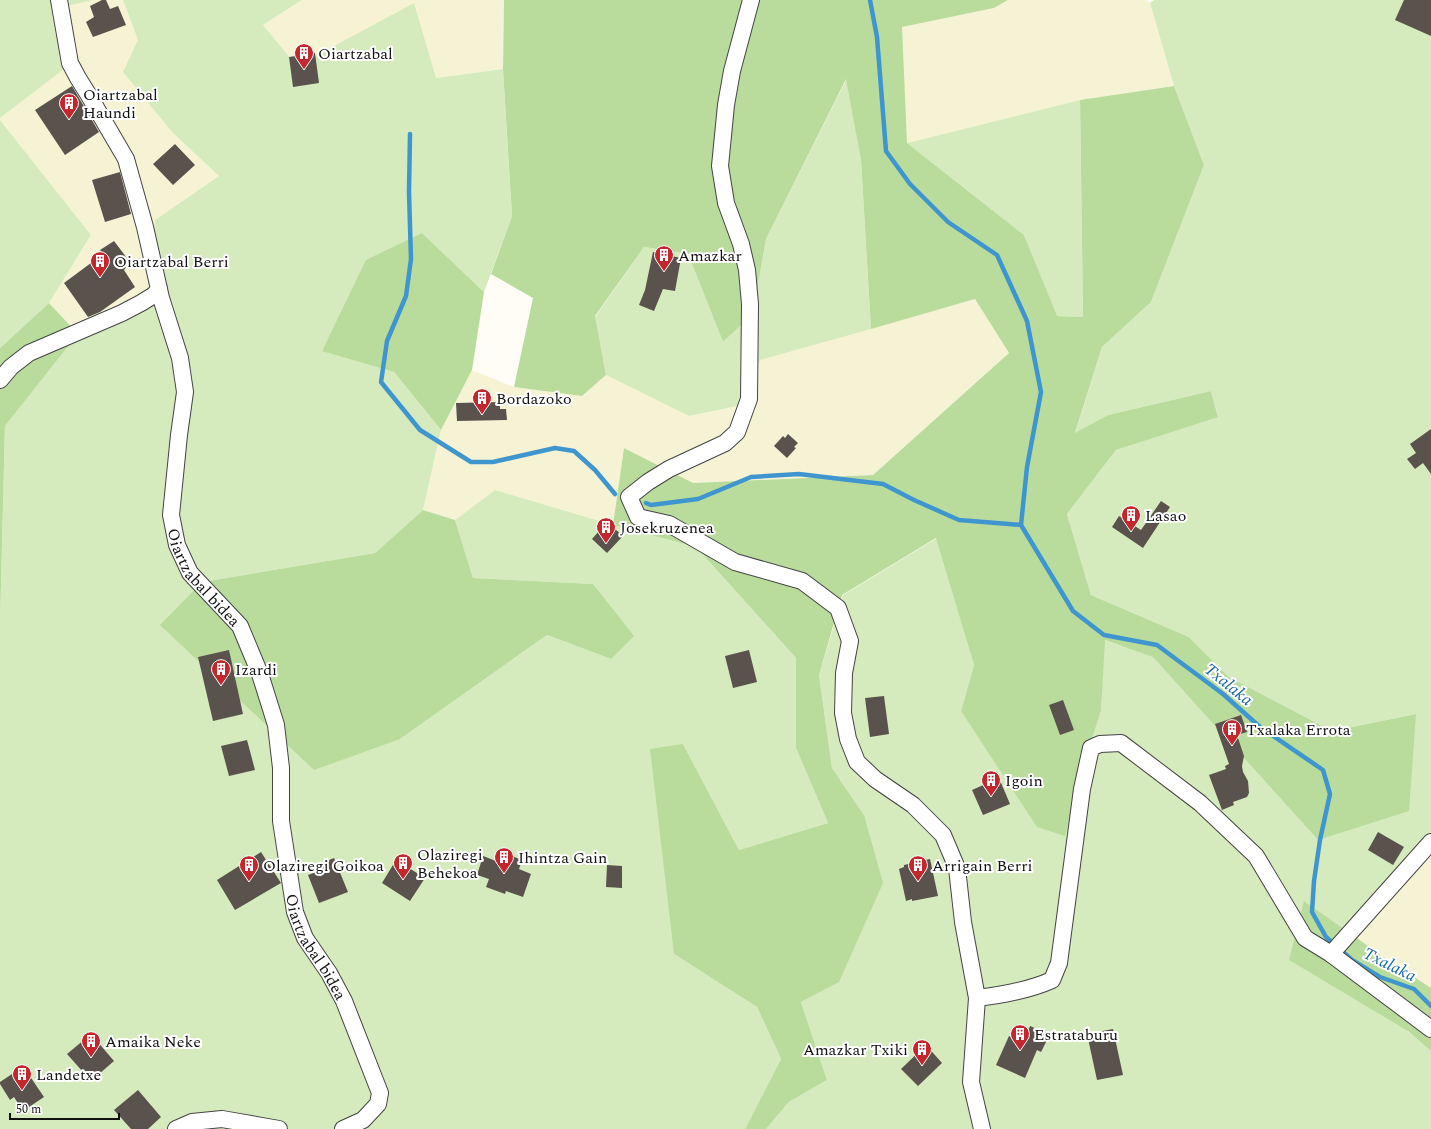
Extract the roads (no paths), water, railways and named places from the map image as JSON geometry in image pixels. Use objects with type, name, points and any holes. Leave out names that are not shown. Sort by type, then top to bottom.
[{"type":"street","name":"Oiartzabal bidea","points":[[60,0],[70,63],[126,159],[145,227],[159,289],[180,358],[185,392],[171,514],[177,545],[190,573],[240,626],[260,674],[276,725],[281,768],[281,821],[295,912],[305,938],[329,973],[344,1000],[380,1093],[378,1104],[363,1120],[343,1129]]},
{"type":"street","points":[[749,3],[732,71],[726,105],[720,166],[726,203],[741,244],[747,270],[750,304],[749,399],[737,432],[725,443],[669,469],[648,482],[629,497],[638,517],[669,524],[735,562],[802,580],[838,608],[850,641],[844,673],[843,713],[848,739],[857,762],[875,779],[913,805],[943,835],[957,868],[964,922],[977,998],[971,1082],[982,1129]]},
{"type":"street","points":[[0,380],[15,363],[29,353],[47,344],[94,326],[141,304],[154,295],[159,289]]},
{"type":"street","points":[[977,998],[1036,986],[1052,980],[1060,963],[1082,789],[1091,748],[1100,744],[1121,743],[1200,803],[1256,856],[1305,938],[1336,948],[1431,1028]]},
{"type":"street","points":[[1336,948],[1431,842]]},
{"type":"street","points":[[176,1129],[192,1122],[222,1119],[279,1129]]},
{"type":"waterway","name":"Txalaka","points":[[870,0],[877,37],[886,151],[910,184],[948,222],[997,255],[1027,321],[1041,392],[1027,467],[1021,525],[1073,611],[1104,635],[1157,645],[1223,694],[1260,727],[1323,770],[1330,794],[1320,840],[1314,881],[1312,912],[1326,937],[1352,960],[1380,977],[1414,989],[1431,1006]]},
{"type":"waterway","points":[[410,134],[409,192],[411,259],[406,296],[387,341],[381,382],[420,430],[471,462],[493,462],[555,448],[574,451],[595,470],[615,494]]},
{"type":"waterway","points":[[646,503],[651,505],[698,499],[751,477],[799,474],[883,484],[959,520],[1021,525]]},
{"type":"place","name":"Oiartzabal","points":[[304,70]]},
{"type":"place","name":"Oiartzabal Haundi","points":[[69,120]]},
{"type":"place","name":"Amazkar","points":[[664,272]]},
{"type":"place","name":"Oiartzabal Berri","points":[[100,278]]},
{"type":"place","name":"Bordazoko","points":[[482,415]]},
{"type":"place","name":"Lasao","points":[[1131,532]]},
{"type":"place","name":"Josekruzenea","points":[[606,544]]},
{"type":"place","name":"Izardi","points":[[221,686]]},
{"type":"place","name":"Txalaka Errota","points":[[1232,746]]},
{"type":"place","name":"Igoin","points":[[991,797]]},
{"type":"place","name":"Ihintza Gain","points":[[504,874]]},
{"type":"place","name":"Olaziregi Behekoa","points":[[403,880]]},
{"type":"place","name":"Olaziregi Goikoa","points":[[249,882]]},
{"type":"place","name":"Arrigain Berri","points":[[918,882]]},
{"type":"place","name":"Estrataburu","points":[[1020,1051]]},
{"type":"place","name":"Amaika Neke","points":[[91,1058]]},
{"type":"place","name":"Amazkar Txiki","points":[[922,1066]]},
{"type":"place","name":"Landetxe","points":[[22,1091]]}]
